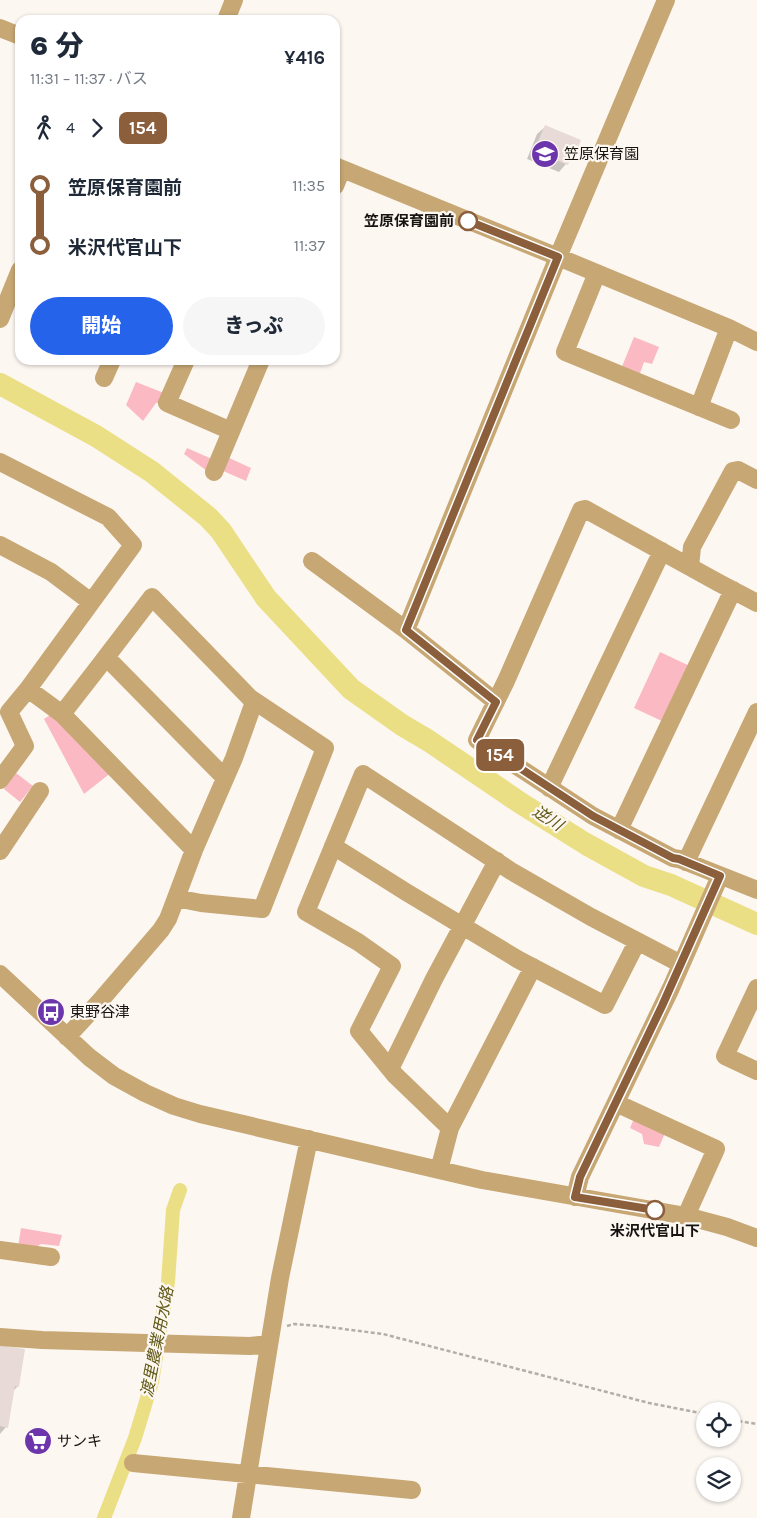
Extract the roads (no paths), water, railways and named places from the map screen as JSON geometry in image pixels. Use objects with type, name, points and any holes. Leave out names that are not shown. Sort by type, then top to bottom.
[{"type":"street","points":[[228,15],[234,0]]},
{"type":"street","points":[[406,630],[558,257],[666,0]]},
{"type":"street","points":[[0,28],[15,34]]},
{"type":"street","points":[[340,169],[729,328],[757,342]]},
{"type":"street","points":[[596,273],[564,352],[731,420]]},
{"type":"street","points":[[0,319],[15,297]]},
{"type":"street","points":[[699,407],[729,328]]},
{"type":"street","points":[[104,378],[110,365]]},
{"type":"street","points":[[184,365],[167,403],[231,430]]},
{"type":"street","points":[[214,472],[259,365]]},
{"type":"street","points":[[0,462],[108,518],[133,545],[28,690],[9,712],[25,746],[0,780]]},
{"type":"street","points":[[690,567],[692,547],[733,472],[738,470],[757,480]]},
{"type":"street","points":[[756,886],[718,881],[686,862],[673,858],[618,830],[549,788],[477,740],[496,702],[581,510],[585,508],[757,603]]},
{"type":"street","points":[[0,545],[51,572],[92,602]]},
{"type":"street","points":[[549,788],[662,551]]},
{"type":"street","points":[[312,561],[406,630],[496,702]]},
{"type":"street","points":[[618,830],[733,590]]},
{"type":"street","points":[[62,714],[152,596],[254,702],[325,748],[262,909],[201,903],[176,898]]},
{"type":"street","points":[[106,657],[225,778]]},
{"type":"street","points":[[28,690],[62,714],[194,850]]},
{"type":"street","points":[[67,1037],[161,930],[168,919],[194,850],[234,758],[254,702]]},
{"type":"street","points":[[686,862],[757,712]]},
{"type":"street","points":[[450,1128],[390,1069],[359,1031],[392,966],[358,942],[306,912],[363,774],[497,862],[591,918],[681,964]]},
{"type":"street","points":[[0,851],[40,791]]},
{"type":"street","points":[[333,846],[462,926],[606,1006],[637,942]]},
{"type":"street","points":[[390,1069],[434,979],[497,862]]},
{"type":"street","points":[[575,1197],[580,1177],[681,964],[718,881]]},
{"type":"street","points":[[438,1170],[450,1128],[533,967]]},
{"type":"street","points":[[0,974],[89,1057],[114,1076],[174,1106],[200,1114],[482,1180],[686,1216],[755,1233]]},
{"type":"street","points":[[757,988],[726,1056],[757,1071]]},
{"type":"street","points":[[616,1103],[716,1149],[686,1216]]},
{"type":"street","points":[[241,1518],[280,1278],[309,1139]]},
{"type":"street","points":[[0,1250],[51,1257]]},
{"type":"street","points":[[0,1337],[250,1346],[271,1337]]},
{"type":"street","points":[[133,1463],[412,1490]]},
{"type":"waterway","name":"逆川","points":[[0,384],[96,436],[152,472],[208,517],[221,531],[266,598],[351,689],[402,725],[586,844],[644,876],[671,885],[757,924]]},
{"type":"waterway","name":"渡里農業用水路","points":[[104,1518],[135,1438],[152,1382],[168,1282],[173,1210],[180,1190]]},
{"type":"place","name":"笠原保育園","points":[[545,154]]},
{"type":"place","name":"笠原保育園前","points":[[468,221]]},
{"type":"place","name":"東野谷津","points":[[51,1012]]},
{"type":"place","name":"米沢代官山下","points":[[655,1210]]},
{"type":"place","name":"サンキ","points":[[38,1441]]}]
